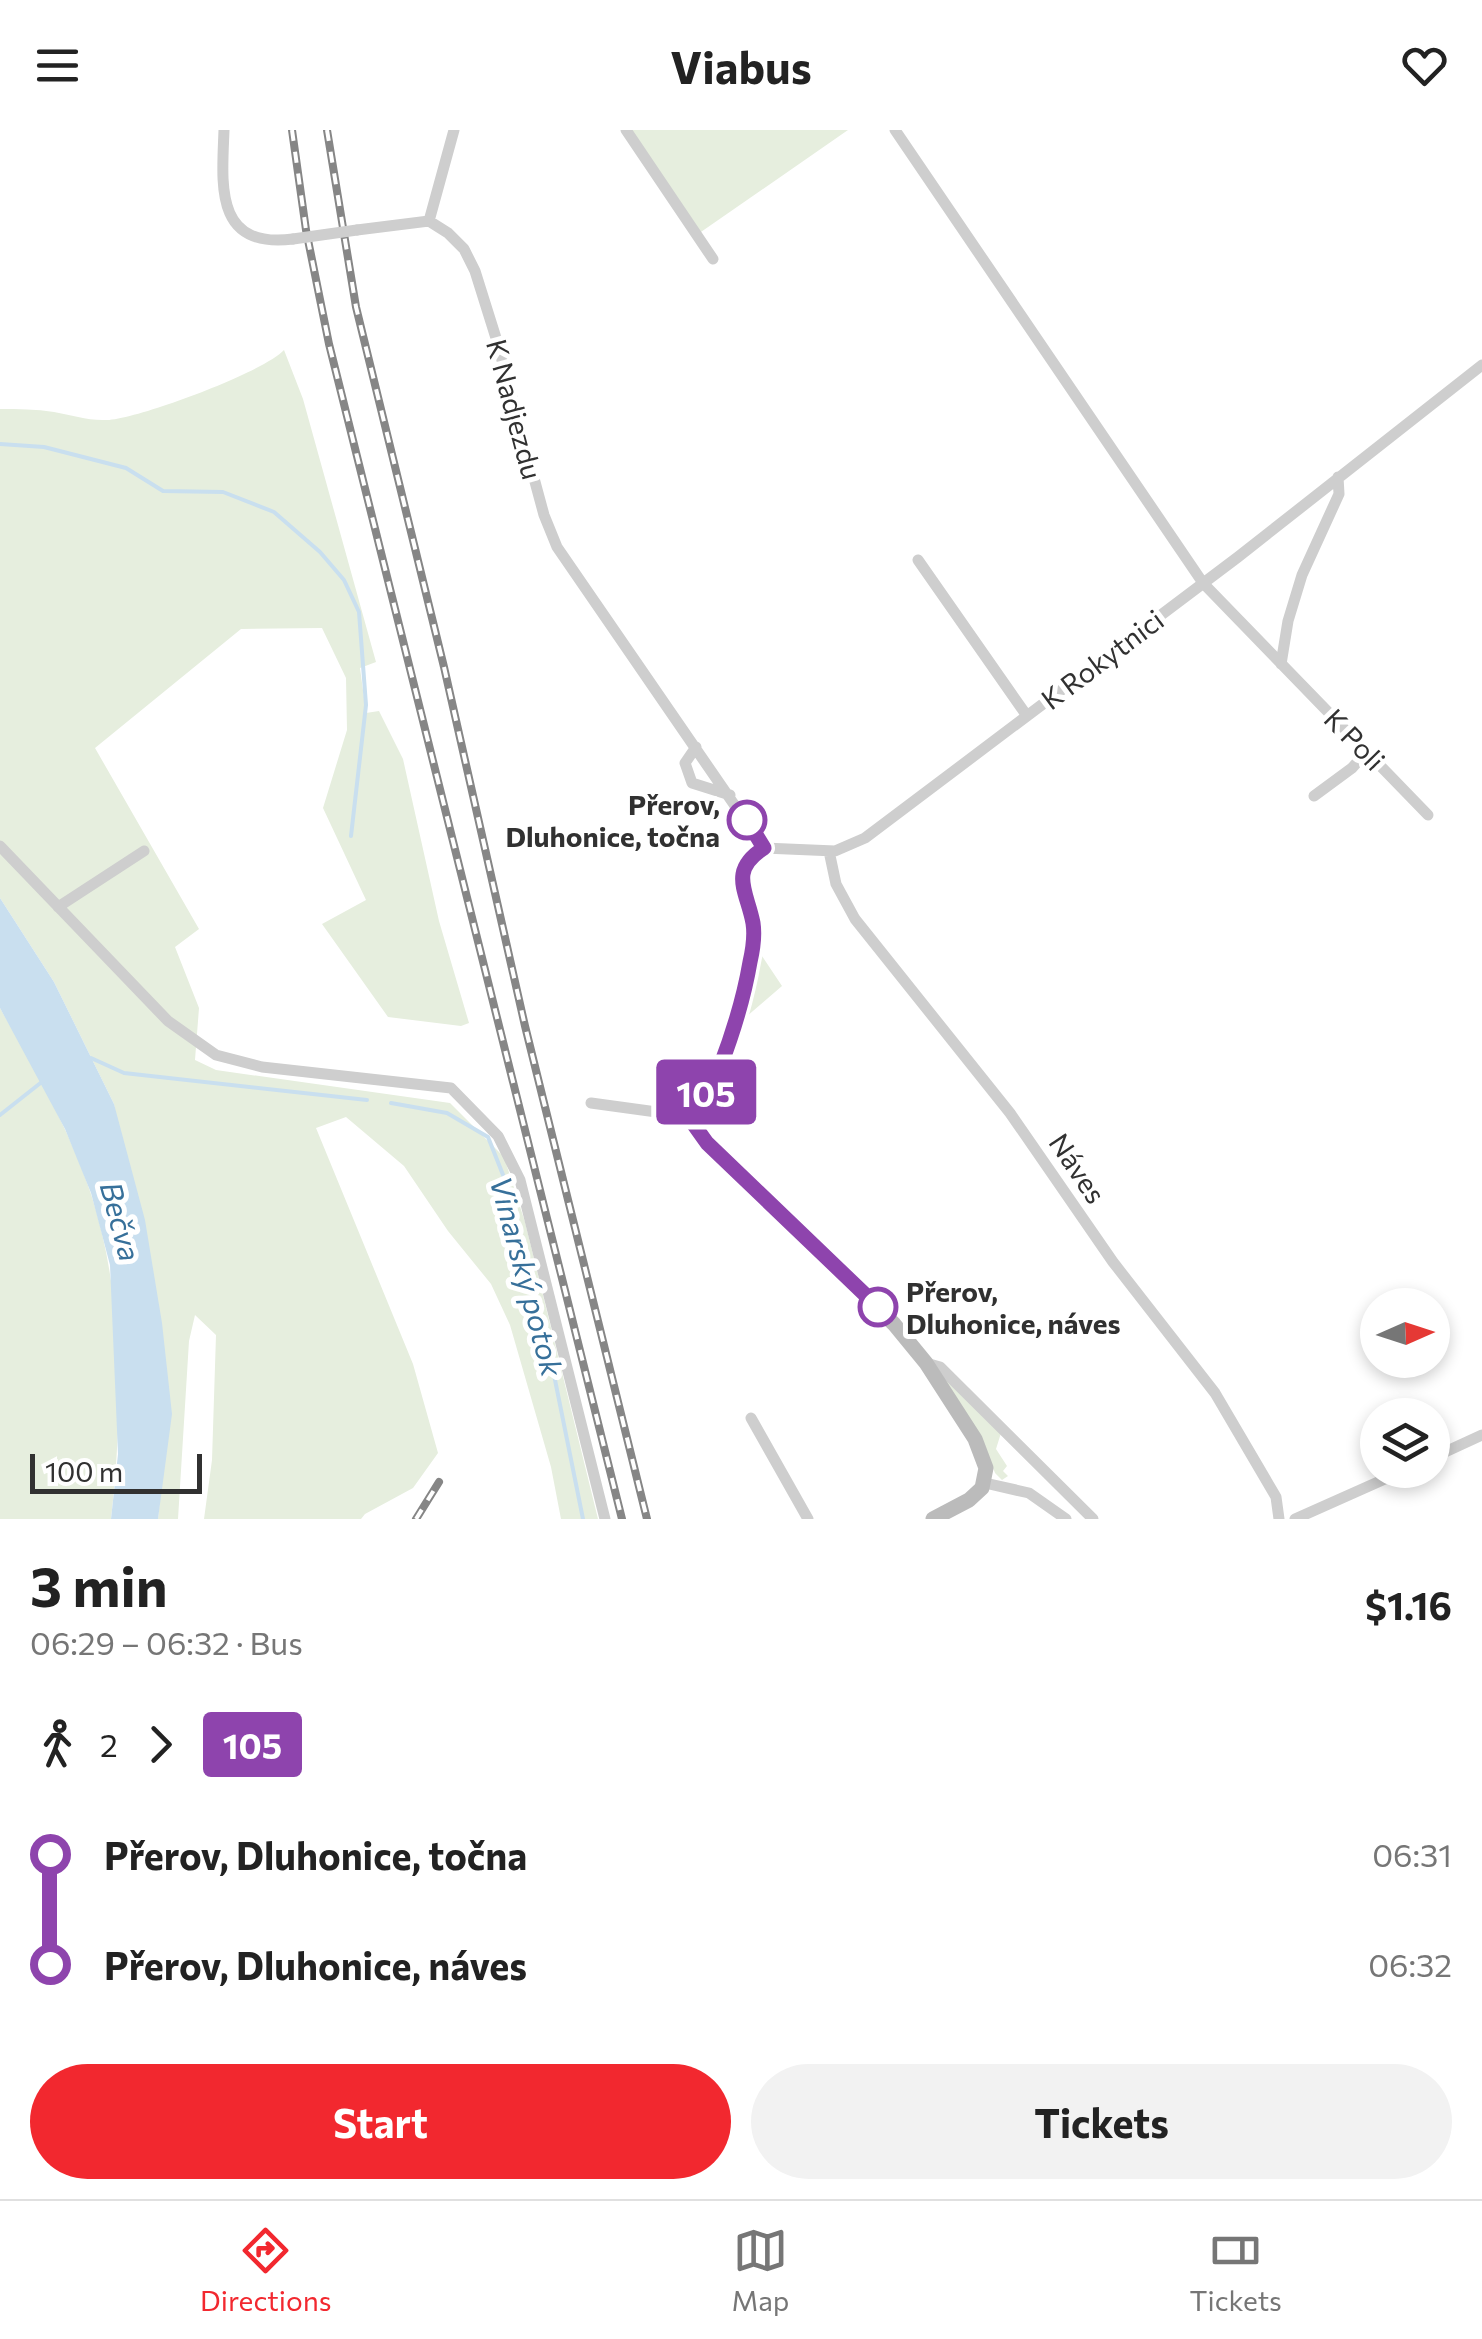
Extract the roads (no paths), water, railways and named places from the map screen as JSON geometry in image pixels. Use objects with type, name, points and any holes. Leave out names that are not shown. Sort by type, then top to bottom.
[{"type":"street","points":[[224,130],[222,192],[231,218],[258,238],[292,239],[428,221],[454,130]]},
{"type":"street","points":[[626,130],[714,259]]},
{"type":"street","name":"K Poli","points":[[895,130],[1202,583],[1428,816]]},
{"type":"street","name":"K Nadjezdu","points":[[428,221],[456,240],[475,271],[544,515],[557,546],[764,848]]},
{"type":"street","name":"K Rokytnici","points":[[764,848],[829,852],[865,838],[1202,583],[1482,364]]},
{"type":"street","points":[[1282,664],[1297,592],[1337,498],[1338,477]]},
{"type":"street","points":[[918,560],[1027,716]]},
{"type":"street","points":[[696,747],[685,763],[692,783],[730,795]]},
{"type":"street","points":[[1314,796],[1352,768],[1367,751]]},
{"type":"street","points":[[0,846],[168,1021],[216,1055],[262,1067],[452,1088],[492,1128],[514,1163],[605,1519]]},
{"type":"street","points":[[764,848],[750,861],[741,882],[754,935],[744,992],[721,1066],[692,1117],[694,1127],[866,1295],[926,1363],[980,1449],[986,1468],[984,1483],[974,1496],[933,1519]]},
{"type":"street","points":[[58,908],[144,851]]},
{"type":"street","name":"Náves","points":[[829,852],[836,884],[855,918],[1010,1113],[1112,1262],[1215,1392],[1276,1498],[1279,1519]]},
{"type":"street","points":[[591,1103],[692,1117]]},
{"type":"street","points":[[926,1363],[940,1367],[1093,1519]]},
{"type":"street","points":[[751,1418],[808,1519]]},
{"type":"street","points":[[1450,1450],[1482,1436]]},
{"type":"street","points":[[984,1483],[1028,1493],[1066,1519]]},
{"type":"street","points":[[1296,1519],[1365,1488]]},
{"type":"water","name":"Bečva","points":[[0,898],[54,982],[114,1104],[145,1220],[172,1414],[158,1519],[111,1519],[118,1454],[110,1265],[91,1193],[65,1129],[0,1008]]},
{"type":"waterway","points":[[0,444],[44,447],[126,468],[163,491],[223,492],[274,512],[320,552],[344,580],[359,612],[366,705],[351,836]]},
{"type":"waterway","name":"Vinarský potok","points":[[91,1058],[124,1073],[367,1100]]},
{"type":"waterway","points":[[0,1115],[43,1081]]},
{"type":"waterway","name":"Vinarský potok","points":[[391,1103],[447,1113],[488,1137],[509,1190],[552,1365],[583,1519]]},
{"type":"railway","points":[[292,130],[306,230],[329,344],[622,1519]]},
{"type":"railway","points":[[327,130],[356,307],[444,667],[525,1026],[647,1519]]},
{"type":"railway","points":[[416,1519],[439,1482]]},
{"type":"place","name":"Přerov, Dluhonice, točna","points":[[747,820]]},
{"type":"place","name":"Přerov, Dluhonice, náves","points":[[878,1307]]}]
